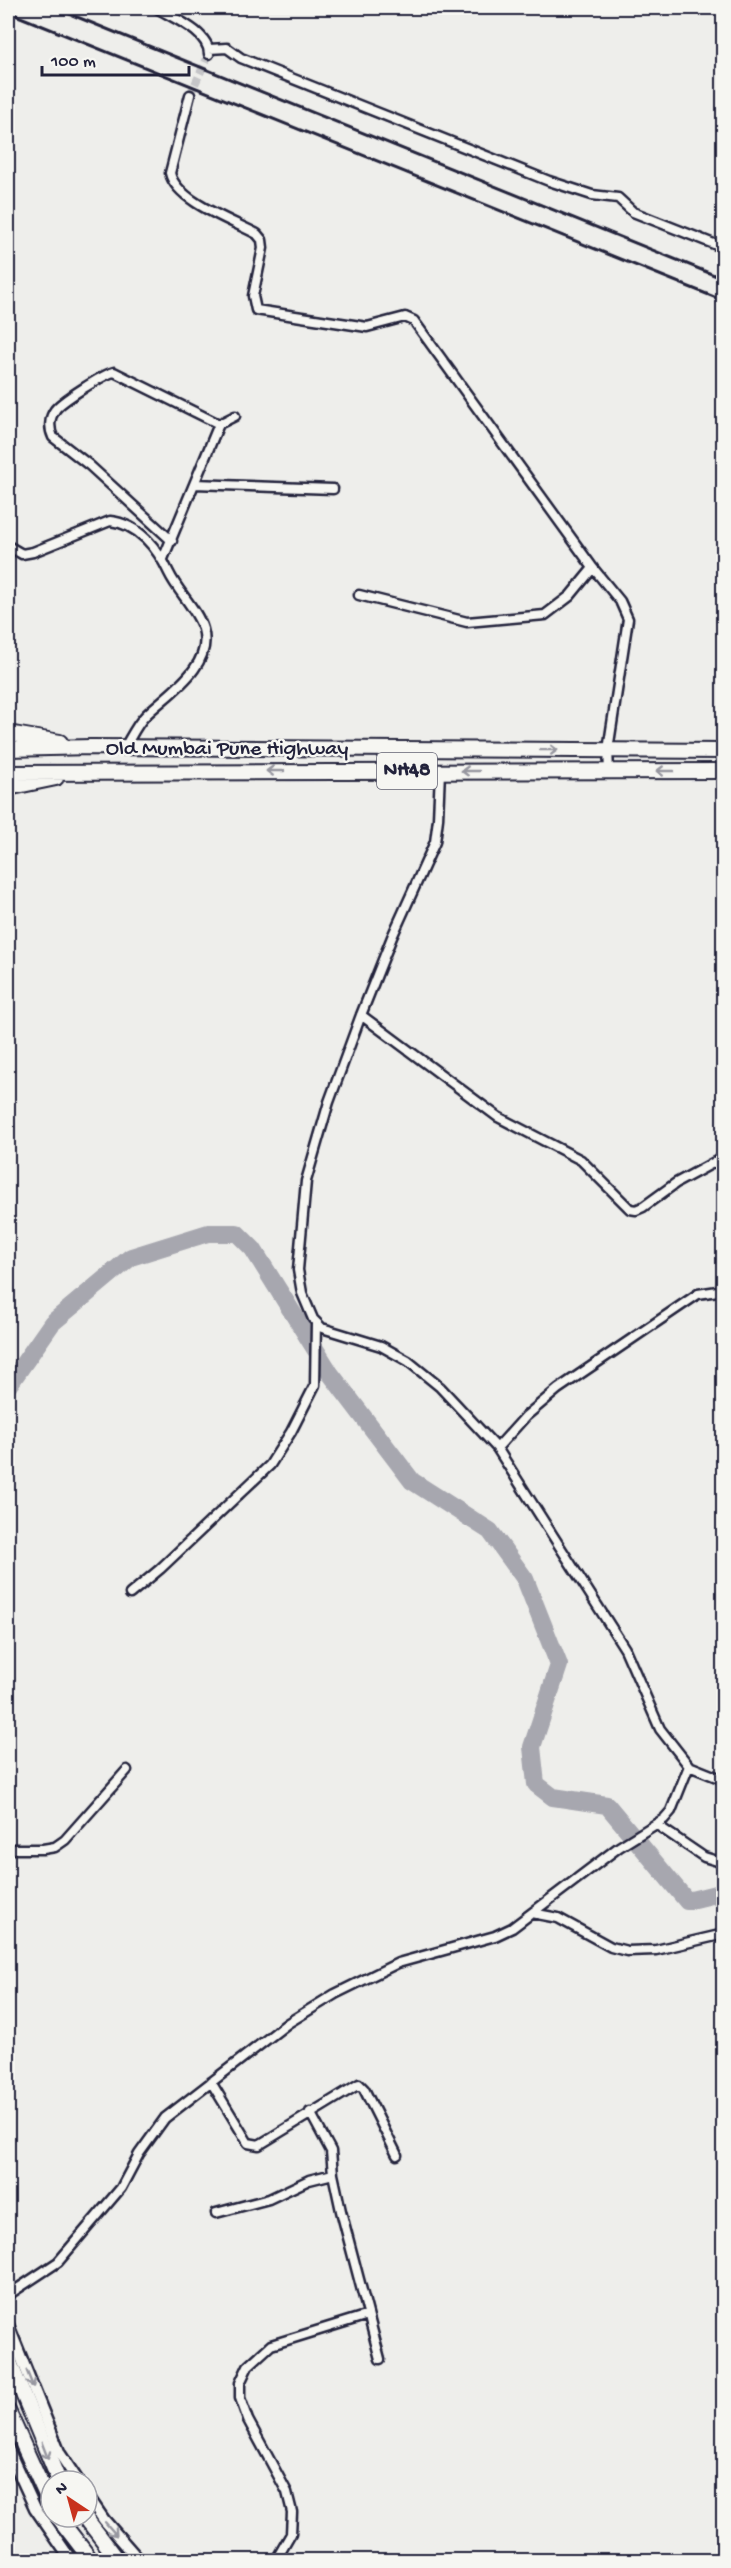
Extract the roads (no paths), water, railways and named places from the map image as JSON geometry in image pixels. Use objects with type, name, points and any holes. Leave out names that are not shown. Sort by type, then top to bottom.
[{"type":"highway","name":"NH48","points":[[8,733],[91,747]]},
{"type":"highway","name":"Old Mumbai Pune Highway","points":[[91,747],[723,751]]},
{"type":"highway","points":[[8,749],[91,747]]},
{"type":"highway","name":"Old Mumbai Pune Highway","points":[[91,771],[723,771]]},
{"type":"highway","name":"NH48","points":[[8,788],[91,771]]},
{"type":"highway","points":[[8,773],[91,771]]},
{"type":"highway","points":[[8,2358],[53,2469]]},
{"type":"highway","points":[[8,2411],[39,2479]]},
{"type":"highway","points":[[67,2529],[91,2560]]},
{"type":"highway","points":[[94,2529],[118,2560]]},
{"type":"street","points":[[157,8],[198,34],[209,52],[227,48],[241,58],[549,181],[592,195],[618,198],[637,213],[723,248]]},
{"type":"street","points":[[190,95],[170,173],[171,179],[187,197],[257,234],[262,240],[263,248],[253,296],[256,310],[367,327],[405,318],[414,321],[594,568],[620,600],[628,619],[608,750],[609,771]]},
{"type":"street","points":[[172,541],[89,465],[53,437],[50,422],[55,408],[102,375],[114,372],[219,424]]},
{"type":"street","points":[[163,559],[219,424],[235,416]]},
{"type":"street","points":[[195,484],[333,489]]},
{"type":"street","points":[[8,546],[22,554],[33,552],[110,521],[122,522],[143,535],[163,559],[174,584],[202,626],[205,638],[199,659],[186,682],[143,718],[125,747]]},
{"type":"street","points":[[359,595],[467,622],[545,615],[570,596],[594,568]]},
{"type":"street","points":[[130,1594],[160,1569],[270,1465],[291,1432],[315,1385],[316,1328],[302,1293],[298,1270],[306,1181],[329,1102],[361,1015],[392,937],[435,842],[440,771]]},
{"type":"street","points":[[361,1015],[498,1116],[581,1160],[630,1209],[644,1208],[676,1183],[723,1157]]},
{"type":"street","points":[[497,1448],[526,1416],[558,1389],[698,1294],[723,1290]]},
{"type":"street","points":[[316,1328],[381,1346],[408,1360],[440,1387],[497,1448],[625,1649],[660,1729],[688,1766],[723,1780]]},
{"type":"street","points":[[8,2295],[58,2262],[120,2188],[157,2127],[211,2082],[288,2023],[335,1994],[398,1963],[512,1928],[619,1847],[654,1827],[671,1811],[688,1766]]},
{"type":"street","points":[[8,1849],[55,1847],[65,1840],[127,1770]]},
{"type":"street","points":[[654,1827],[704,1857],[723,1863]]},
{"type":"street","points":[[532,1913],[558,1918],[611,1947],[627,1951],[656,1950],[723,1934]]},
{"type":"street","points":[[211,2082],[252,2146],[259,2145],[359,2084],[397,2155]]},
{"type":"street","points":[[310,2112],[331,2151],[333,2174],[380,2359]]},
{"type":"street","points":[[216,2213],[269,2199],[309,2180],[333,2174]]},
{"type":"street","points":[[276,2560],[291,2534],[292,2512],[287,2492],[248,2420],[240,2398],[240,2383],[248,2366],[271,2345],[368,2315]]},
{"type":"street","points":[[8,2325],[60,2454],[70,2469]]},
{"type":"street","points":[[8,2454],[35,2508],[71,2560]]},
{"type":"street","points":[[99,2513],[139,2560]]},
{"type":"waterway","points":[[8,1386],[52,1323],[131,1257],[208,1233],[237,1233],[253,1249],[330,1373],[412,1481],[490,1531],[525,1579],[559,1665],[532,1747],[536,1784],[553,1797],[607,1805],[687,1901],[724,1892]]},
{"type":"tunnel","points":[[190,95],[209,54]]},
{"type":"railway","points":[[55,8],[724,279]]},
{"type":"railway","points":[[8,12],[724,301]]}]
